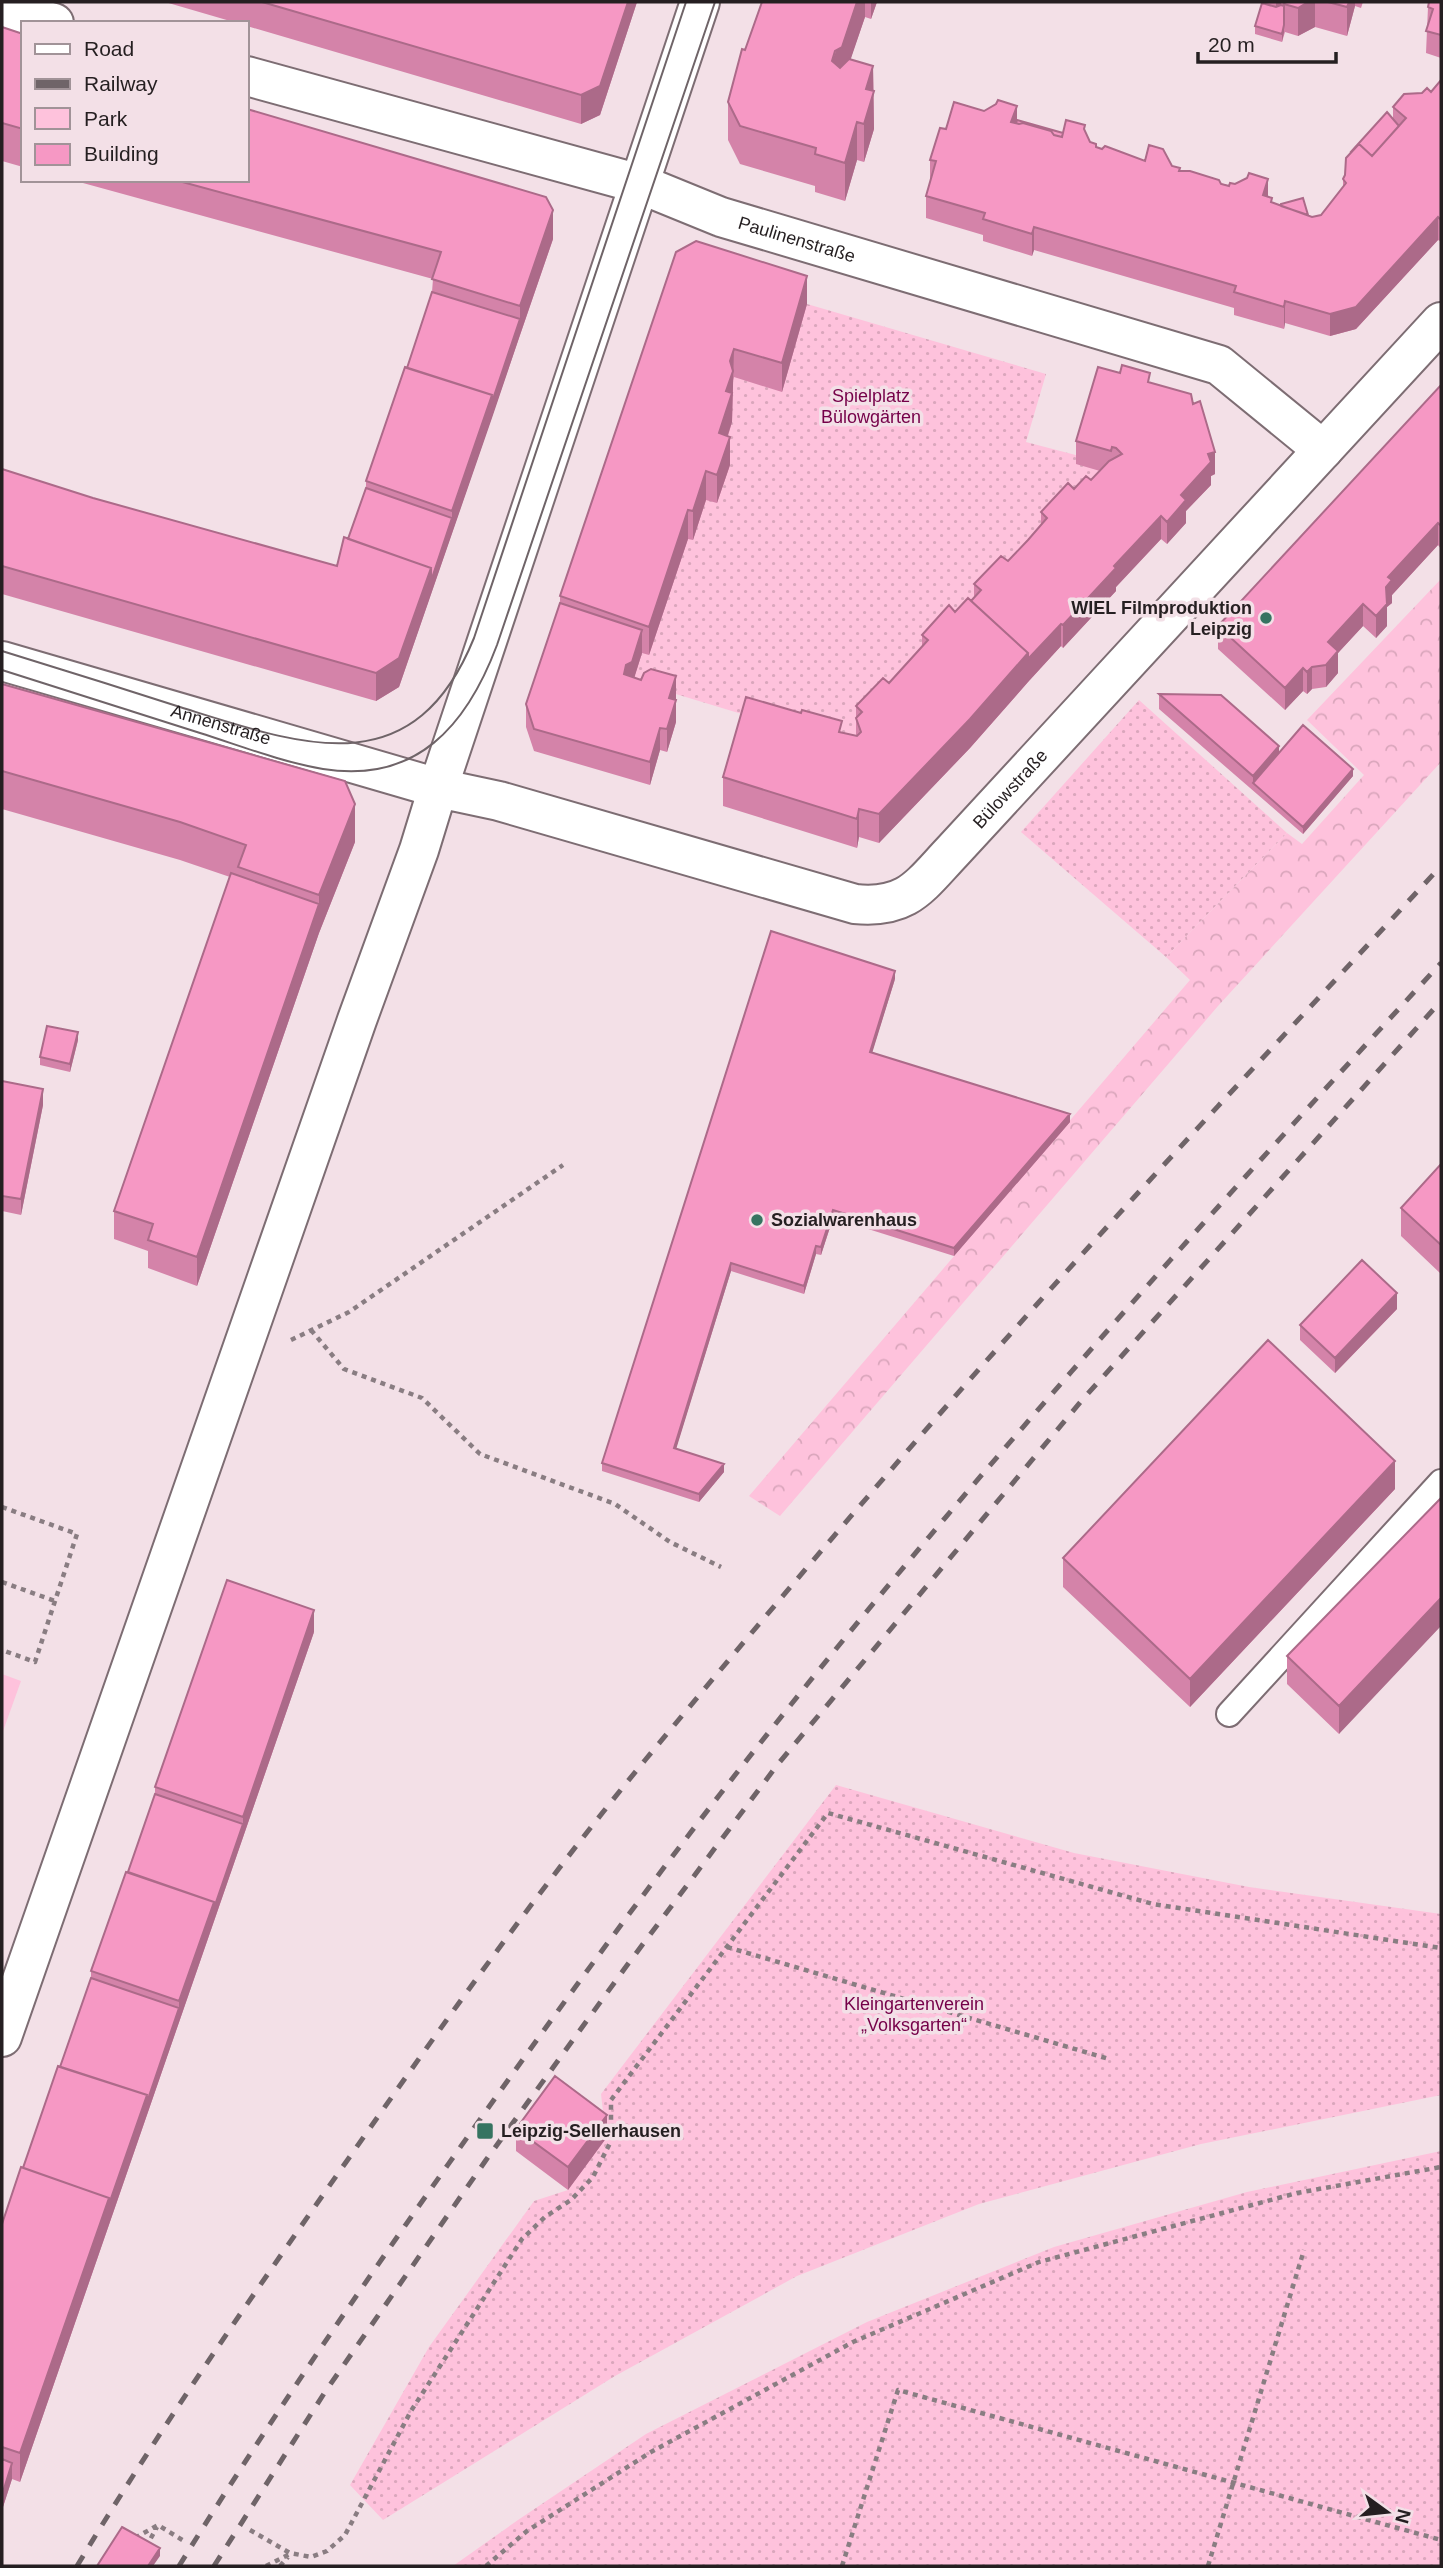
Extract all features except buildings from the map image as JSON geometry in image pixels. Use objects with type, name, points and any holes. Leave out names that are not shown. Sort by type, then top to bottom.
[{"type":"street","points":[[2,2037],[357,1020],[419,850],[700,2]]},
{"type":"street","points":[[2,8],[47,21]]},
{"type":"street","name":"Paulinenstraße","points":[[248,76],[640,184],[720,216],[1219,365],[1323,450]]},
{"type":"street","name":"Bülowstraße","points":[[438,788],[499,801],[855,905],[896,903],[917,888],[952,852],[1441,322]]},
{"type":"street","name":"Annenstraße","points":[[2,661],[438,788]]},
{"type":"lane","points":[[1229,1714],[1441,1482]]},
{"type":"path","points":[[236,1366],[349,1312],[563,1165]]},
{"type":"path","points":[[311,1330],[344,1369],[422,1398],[481,1454],[615,1504],[670,1542],[721,1567]]},
{"type":"path","points":[[2,1507],[77,1534],[35,1662],[2,1650]]},
{"type":"path","points":[[2,1582],[55,1601]]},
{"type":"path","points":[[250,2530],[290,2553],[311,2557],[327,2551],[345,2535],[411,2411],[522,2239],[545,2217],[571,2200],[593,2177],[611,2141],[611,2100],[828,1813],[1153,1904],[1441,1948]]},
{"type":"path","points":[[727,1947],[1109,2059]]},
{"type":"path","points":[[486,2566],[527,2531],[651,2452],[853,2342],[1039,2262],[1297,2193],[1441,2167]]},
{"type":"path","points":[[1208,2566],[1304,2250]]},
{"type":"path","points":[[842,2566],[898,2390],[1441,2540]]},
{"type":"path","points":[[131,2540],[158,2525]]},
{"type":"path","points":[[158,2525],[184,2540]]},
{"type":"path","points":[[146,2548],[158,2525]]},
{"type":"path","points":[[267,2566],[290,2553]]},
{"type":"path","points":[[280,2566],[290,2553]]},
{"type":"green space","name":"Spielplatz Bülowgärten","points":[[807,304],[1046,374],[1026,442],[1110,464],[847,746],[633,681],[724,363]]},
{"type":"green space","points":[[1441,579],[1441,762],[1218,1006],[780,1516],[749,1496],[1190,980],[1166,957],[1287,833],[1302,844],[1364,775],[1307,720]]},
{"type":"green space","points":[[1139,700],[1287,833],[1166,957],[1021,832]]},
{"type":"green space","points":[[2,1674],[21,1681],[2,1734]]},
{"type":"green space","name":"Kleingartenverein „Volksgarten“","points":[[836,1785],[1074,1853],[1249,1887],[1441,1914],[1441,2095],[1201,2144],[979,2204],[797,2276],[615,2376],[383,2520],[350,2485],[429,2347],[534,2201],[568,2190],[606,2137],[601,2094]]},
{"type":"green space","points":[[1441,2151],[1441,2566],[453,2566],[646,2434],[867,2322],[1054,2247],[1247,2192]]},
{"type":"tram line","points":[[2,651],[225,721],[310,741],[350,743],[386,736],[419,717],[449,686],[474,638],[686,2]]},
{"type":"tram line","points":[[2,670],[262,753],[323,769],[356,771],[386,767],[411,757],[434,743],[454,723],[470,700],[497,645],[715,2]]},
{"type":"railway","points":[[77,2566],[176,2410],[315,2206],[494,1954],[607,1807],[791,1586],[989,1358],[1441,866]]},
{"type":"railway","points":[[179,2566],[351,2304],[523,2059],[654,1881],[806,1685],[1072,1371],[1441,963]]},
{"type":"railway","points":[[214,2566],[325,2392],[486,2160],[778,1764],[1083,1399],[1441,1001]]},
{"type":"place","name":"WIEL Filmproduktion Leipzig","points":[[1266,618]]},
{"type":"place","name":"Sozialwarenhaus","points":[[757,1220]]},
{"type":"place","name":"Leipzig-Sellerhausen","points":[[485,2131]]}]
